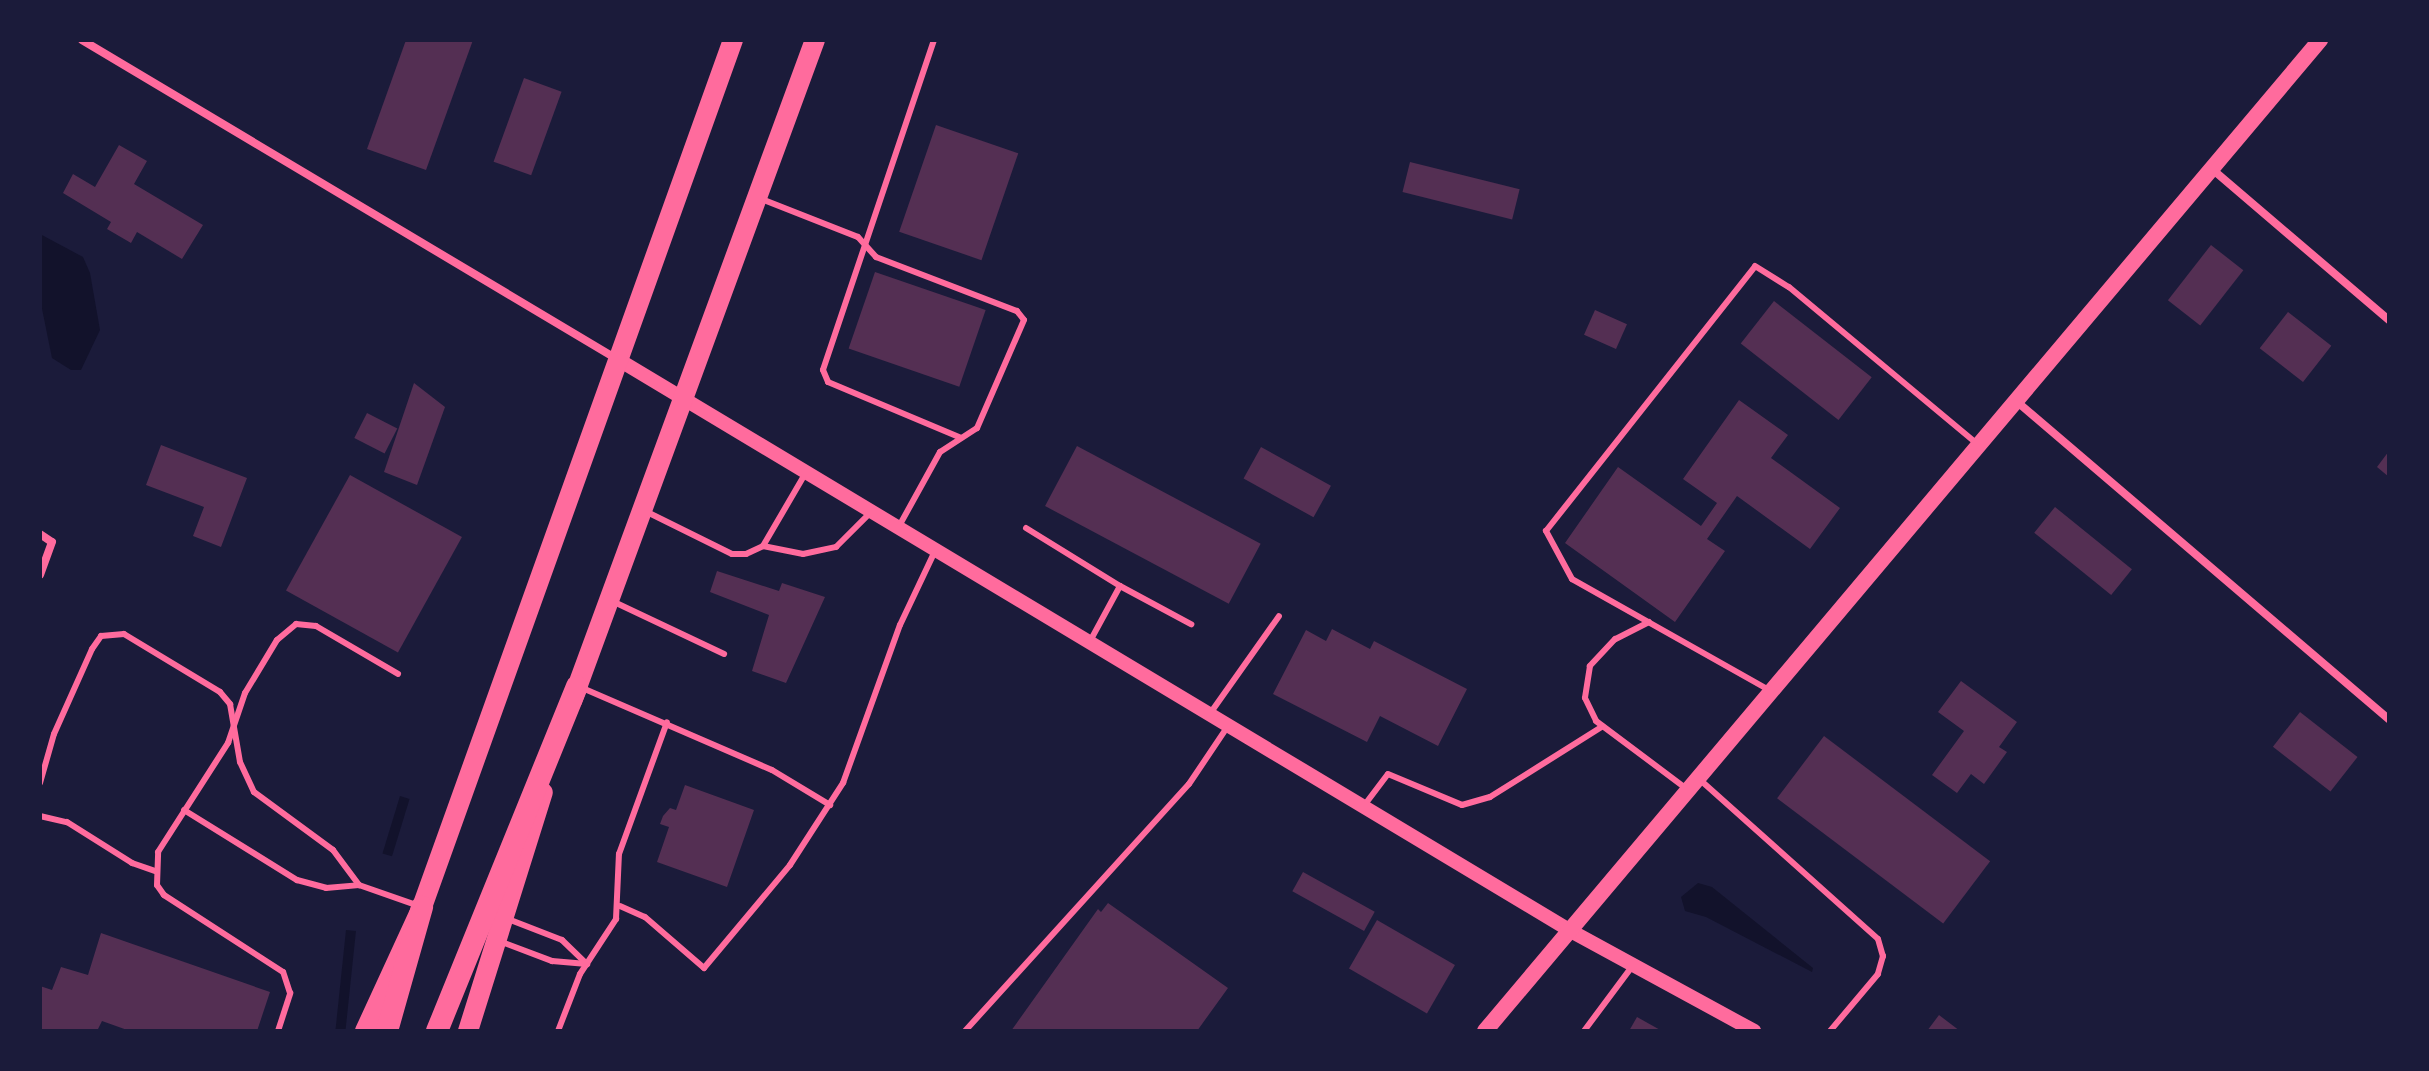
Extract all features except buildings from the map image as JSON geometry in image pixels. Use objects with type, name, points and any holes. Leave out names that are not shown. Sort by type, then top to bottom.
[{"type":"highway","points":[[387,1031],[422,907],[733,40]]},
{"type":"highway","points":[[437,1031],[577,686],[815,40]]},
{"type":"highway","points":[[468,1031],[577,686]]},
{"type":"highway","points":[[365,1031],[422,907]]},
{"type":"main road","points":[[1485,1031],[1976,443],[2320,40]]},
{"type":"street","points":[[82,40],[1569,930],[1754,1031]]},
{"type":"street","points":[[2212,169],[2389,320]]},
{"type":"street","points":[[2014,399],[2389,719]]},
{"type":"street","points":[[40,534],[52,542],[40,575]]},
{"type":"lane","points":[[934,40],[863,243],[823,370],[828,382],[961,438]]},
{"type":"lane","points":[[757,197],[863,243],[876,257],[1017,311],[1024,320],[994,396],[977,428],[940,452],[898,528]]},
{"type":"lane","points":[[1769,690],[1572,579],[1546,531],[1755,266],[1789,287],[1976,443]]},
{"type":"lane","points":[[763,546],[806,473]]},
{"type":"lane","points":[[642,509],[732,554],[763,546],[803,554],[836,547],[871,512]]},
{"type":"lane","points":[[1026,528],[1120,586],[1191,624]]},
{"type":"lane","points":[[620,906],[645,917],[704,968],[782,876],[830,805],[855,755],[905,612],[935,551]]},
{"type":"lane","points":[[1089,643],[1120,586]]},
{"type":"lane","points":[[609,599],[724,654]]},
{"type":"lane","points":[[1209,715],[1279,616]]},
{"type":"lane","points":[[1649,622],[1615,639],[1590,666],[1585,698],[1603,726],[1692,783],[1878,939],[1883,956],[1878,974],[1830,1031]]},
{"type":"lane","points":[[278,1031],[290,993],[283,972],[164,895],[155,871],[158,852],[234,727],[245,693],[277,640],[296,624],[316,626],[398,674]]},
{"type":"lane","points":[[40,783],[54,734],[92,649],[101,636],[112,632],[148,647],[220,692],[230,704],[240,762],[254,792],[333,850],[359,885]]},
{"type":"lane","points":[[577,686],[667,722],[772,770],[830,805]]},
{"type":"lane","points":[[558,1031],[587,964],[620,906],[619,854],[667,722]]},
{"type":"lane","points":[[965,1031],[1189,784],[1228,726]]},
{"type":"lane","points":[[1363,807],[1388,774],[1462,805],[1490,797],[1603,726]]},
{"type":"lane","points":[[184,810],[297,880],[326,888],[359,885],[422,907]]},
{"type":"lane","points":[[40,816],[67,822],[132,863],[155,871]]},
{"type":"lane","points":[[504,917],[562,940],[587,964]]},
{"type":"lane","points":[[497,940],[552,961],[587,964]]},
{"type":"lane","points":[[1584,1031],[1634,964]]},
{"type":"shaded area","points":[[40,234],[83,257],[90,273],[100,330],[81,370],[71,370],[52,358],[40,299]]},
{"type":"shaded area","points":[[400,796],[410,799],[392,856],[382,853]]},
{"type":"shaded area","points":[[1698,883],[1712,887],[1813,968],[1812,972],[1706,917],[1685,911],[1681,897]]},
{"type":"shaded area","points":[[346,930],[356,931],[345,1031],[335,1031]]}]
